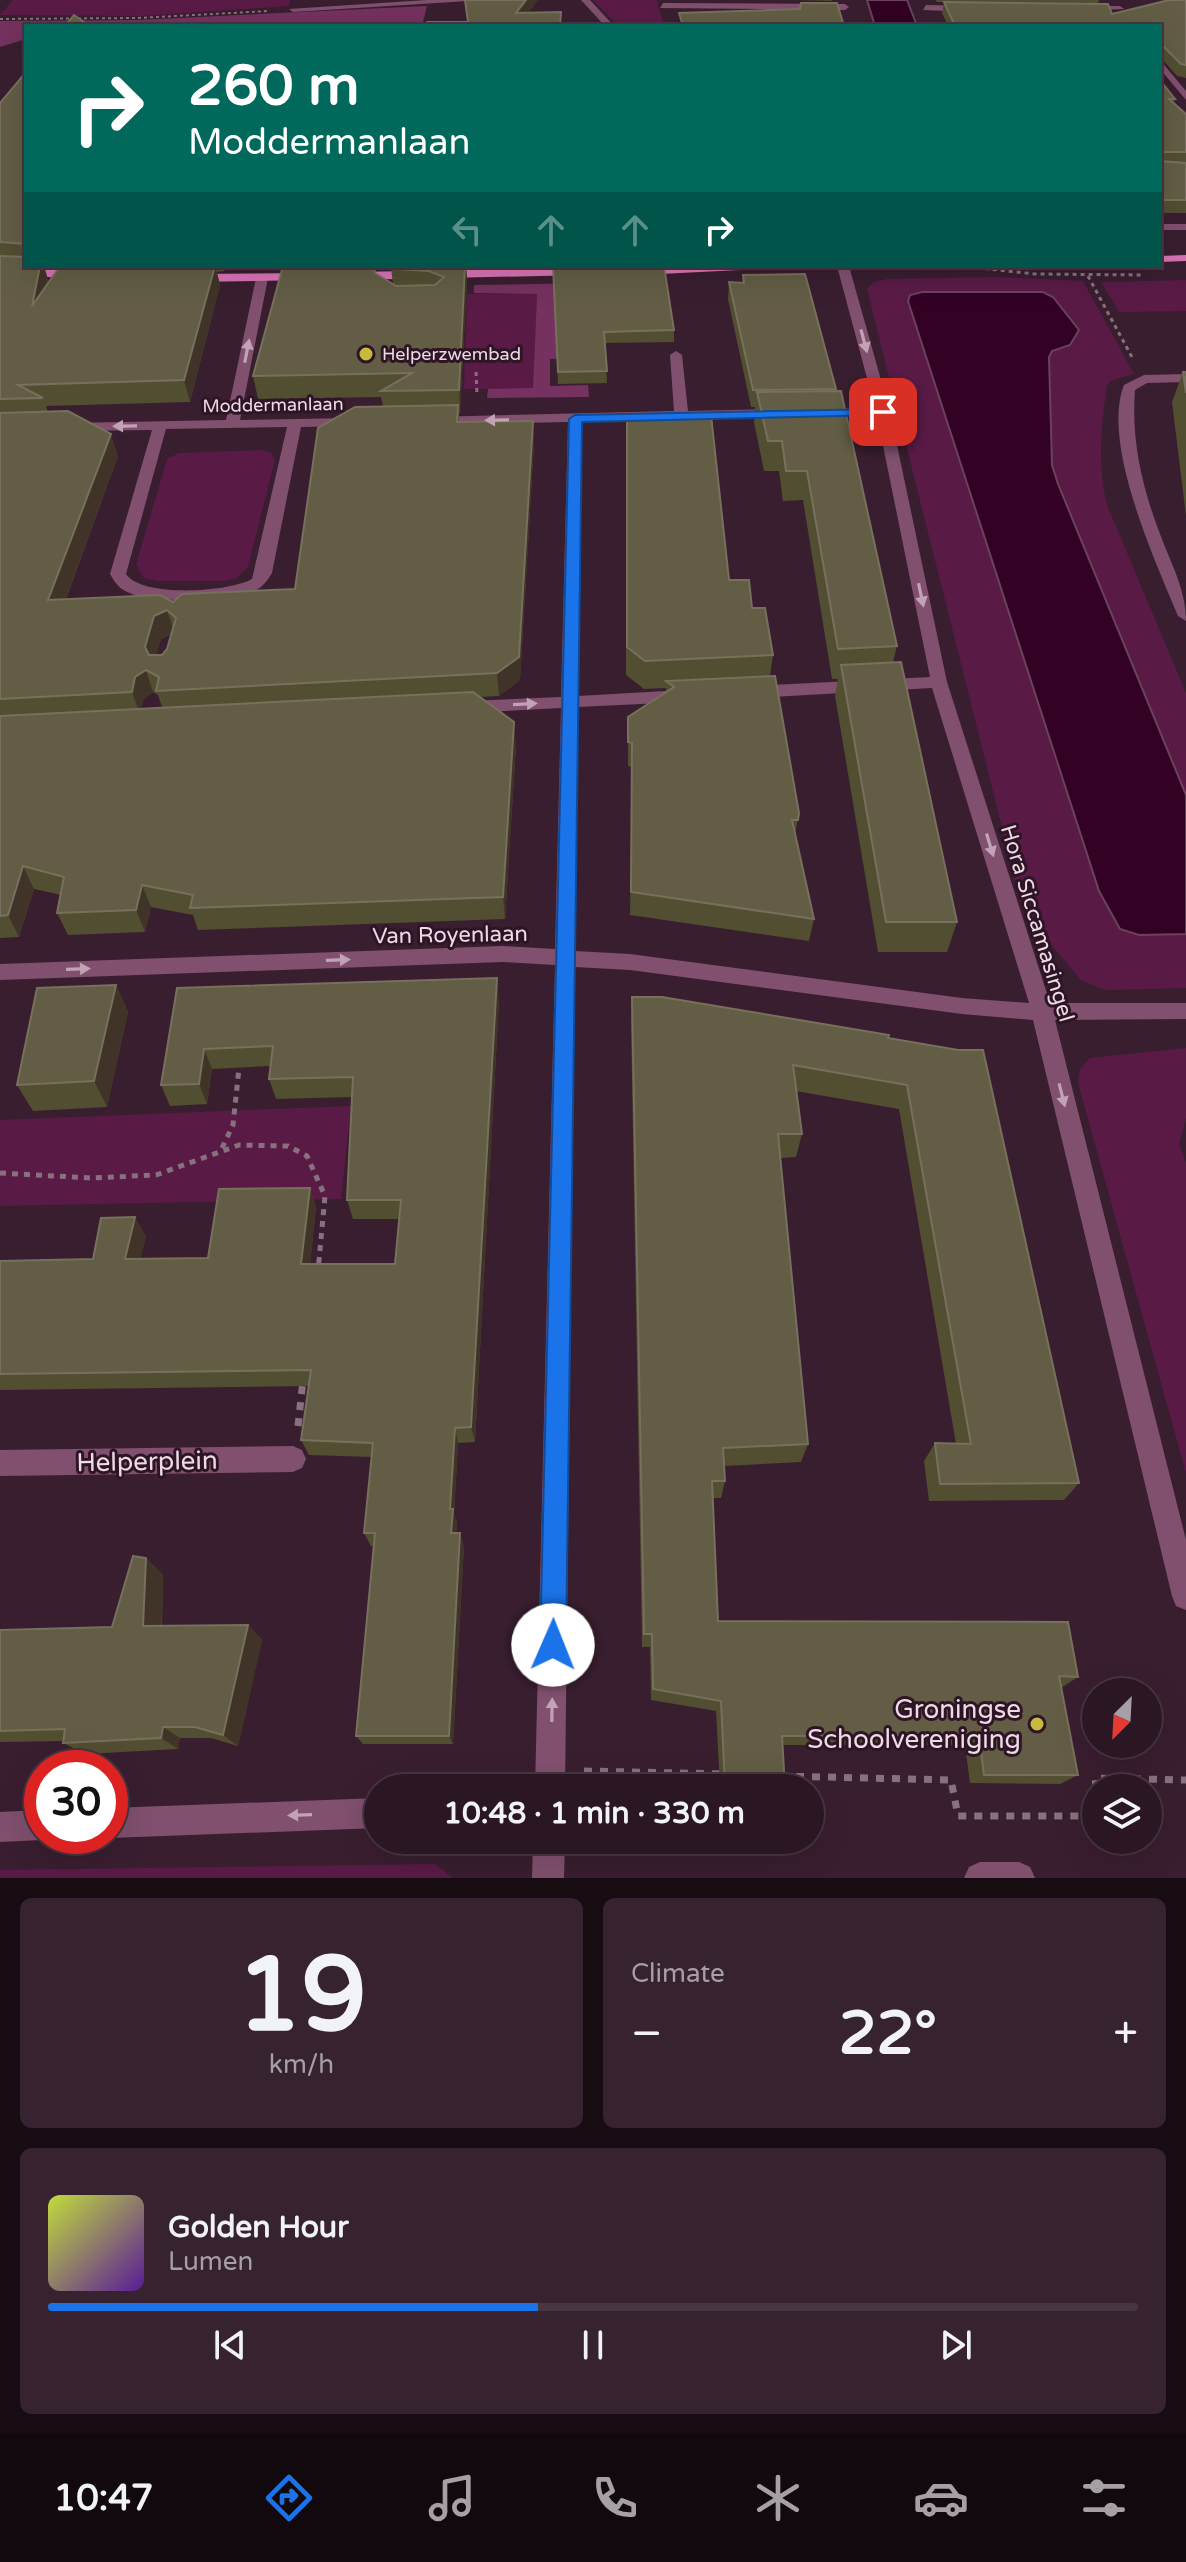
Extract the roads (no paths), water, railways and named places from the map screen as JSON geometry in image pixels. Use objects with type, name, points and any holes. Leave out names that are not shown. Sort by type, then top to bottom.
[{"type":"main road","points":[[1162,259],[1186,258]]},
{"type":"main road","points":[[0,270],[92,276]]},
{"type":"main road","points":[[338,276],[600,271]]},
{"type":"main road","points":[[181,278],[198,272],[262,278],[323,277]]},
{"type":"street","points":[[293,9],[480,0]]},
{"type":"street","points":[[585,0],[608,24]]},
{"type":"street","points":[[1073,9],[1123,14],[1113,0]]},
{"type":"street","points":[[663,6],[750,11],[846,8]]},
{"type":"street","points":[[926,8],[984,9]]},
{"type":"street","points":[[1162,66],[1186,97]]},
{"type":"street","points":[[1162,227],[1186,227]]},
{"type":"street","name":"Hora Siccamasingel","points":[[844,268],[883,412],[939,682],[1042,1012],[1186,1596]]},
{"type":"street","points":[[384,276],[385,293]]},
{"type":"street","points":[[232,424],[262,278]]},
{"type":"street","points":[[676,355],[681,414]]},
{"type":"street","points":[[1186,378],[1144,379],[1129,388],[1125,411],[1143,517],[1186,616]]},
{"type":"street","points":[[805,413],[883,412]]},
{"type":"street","points":[[410,421],[790,413]]},
{"type":"street","points":[[550,1774],[573,702],[575,419]]},
{"type":"street","name":"Moddermanlaan","points":[[58,427],[363,422]]},
{"type":"street","points":[[160,425],[118,574],[127,586],[148,592],[183,594],[244,589],[258,583],[264,573],[295,423]]},
{"type":"street","points":[[178,617],[183,594]]},
{"type":"street","points":[[732,693],[939,682]]},
{"type":"street","points":[[443,708],[700,695]]},
{"type":"street","name":"Van Royenlaan","points":[[0,972],[487,955],[630,962],[962,1006],[1042,1012],[1186,1011]]},
{"type":"street","name":"Helperplein","points":[[0,1463],[293,1459]]},
{"type":"street","points":[[128,1822],[364,1814]]},
{"type":"street","points":[[0,1827],[24,1826]]},
{"type":"street","points":[[548,1878],[549,1854]]},
{"type":"street","points":[[980,1878],[1019,1878]]},
{"type":"place","name":"Helperzwembad","points":[[366,354]]},
{"type":"place","name":"Groningse Schoolvereniging","points":[[1037,1724]]}]
